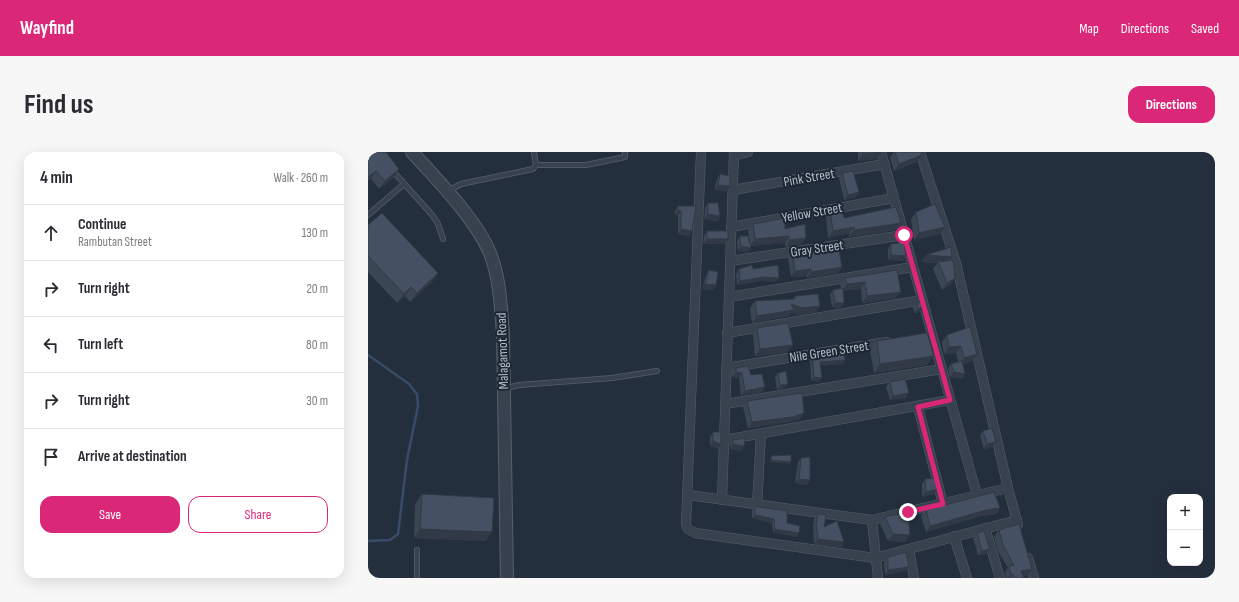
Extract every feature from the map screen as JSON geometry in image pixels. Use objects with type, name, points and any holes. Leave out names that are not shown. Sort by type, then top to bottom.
[{"type":"street","name":"Malagamot Road","points":[[412,152],[447,192],[482,239],[490,253],[495,270],[500,295],[504,388],[507,578]]},
{"type":"street","points":[[701,152],[686,524],[691,532],[875,558],[1017,520]]},
{"type":"street","points":[[722,500],[734,154],[748,152]]},
{"type":"street","points":[[881,152],[922,300],[928,335],[942,369],[977,495]]},
{"type":"street","points":[[920,152],[956,263],[1008,488],[1021,534]]},
{"type":"street","name":"Pink Street","points":[[733,190],[885,164]]},
{"type":"street","name":"Yellow Street","points":[[731,227],[894,198]]},
{"type":"street","name":"Gray Street","points":[[730,261],[904,235]]},
{"type":"street","points":[[729,297],[913,267]]},
{"type":"street","points":[[728,333],[922,300]]},
{"type":"street","name":"Nile Green Street","points":[[726,368],[895,340]]},
{"type":"street","points":[[725,404],[942,369]]},
{"type":"street","points":[[724,440],[918,407],[950,400]]},
{"type":"street","points":[[918,407],[943,504]]},
{"type":"street","points":[[757,505],[761,434]]},
{"type":"street","points":[[688,495],[872,520],[1008,488]]},
{"type":"street","points":[[872,520],[878,578]]},
{"type":"street","points":[[985,528],[1000,578]]},
{"type":"street","points":[[954,536],[966,578]]},
{"type":"street","points":[[909,549],[914,578]]},
{"type":"street","points":[[1025,549],[1034,578]]},
{"type":"lane","points":[[534,152],[536,165]]},
{"type":"lane","points":[[447,192],[461,184],[532,169],[536,165],[586,165],[626,158],[625,152]]},
{"type":"lane","points":[[386,163],[433,216],[438,224],[443,239]]},
{"type":"lane","points":[[368,215],[404,184]]},
{"type":"lane","points":[[504,388],[612,378],[657,371]]},
{"type":"lane","points":[[417,550],[417,578]]},
{"type":"building","points":[[368,152],[386,152],[399,169],[385,181],[376,171],[368,177]]},
{"type":"building","points":[[863,152],[881,152],[863,154]]},
{"type":"building","points":[[895,152],[921,152],[922,155],[899,164]]},
{"type":"building","points":[[853,171],[859,192],[848,195],[842,173]]},
{"type":"building","points":[[720,174],[730,176],[730,186],[718,185]]},
{"type":"building","points":[[708,203],[718,203],[720,216],[708,214]]},
{"type":"building","points":[[935,204],[945,227],[919,233],[916,212]]},
{"type":"building","points":[[678,206],[696,206],[692,231],[681,229],[681,211],[678,210]]},
{"type":"building","points":[[896,207],[901,223],[854,230],[854,227],[833,231],[830,210],[841,208],[844,218]]},
{"type":"building","points":[[382,213],[438,273],[417,293],[411,287],[404,294],[368,256],[368,225]]},
{"type":"building","points":[[785,218],[785,229],[805,224],[806,238],[790,240],[789,236],[755,239],[753,224]]},
{"type":"building","points":[[707,231],[728,231],[728,239],[707,239]]},
{"type":"building","points":[[740,236],[748,236],[751,248],[741,246]]},
{"type":"building","points":[[904,242],[906,256],[891,255],[891,244]]},
{"type":"building","points":[[838,245],[842,267],[811,272],[811,269],[795,271],[792,252]]},
{"type":"building","points":[[951,247],[952,257],[926,255]]},
{"type":"building","points":[[953,260],[955,278],[947,283],[938,262]]},
{"type":"building","points":[[752,265],[753,269],[778,265],[779,278],[764,277],[740,281],[739,269]]},
{"type":"building","points":[[709,270],[718,272],[716,285],[705,284]]},
{"type":"building","points":[[897,270],[901,292],[867,296],[865,282],[847,284],[845,278]]},
{"type":"building","points":[[843,288],[844,303],[835,303],[833,290]]},
{"type":"building","points":[[818,294],[820,306],[802,308],[791,304],[794,310],[757,316],[755,301],[795,299],[795,296]]},
{"type":"building","points":[[921,302],[923,307],[918,309],[917,303]]},
{"type":"building","points":[[788,323],[793,345],[760,349],[757,328]]},
{"type":"building","points":[[970,327],[977,354],[964,358],[961,346],[949,347],[947,335]]},
{"type":"building","points":[[927,333],[934,356],[880,364],[877,341]]},
{"type":"building","points":[[844,351],[845,360],[820,362],[822,378],[814,377],[812,356]]},
{"type":"building","points":[[962,361],[965,374],[954,372],[951,364]]},
{"type":"building","points":[[748,366],[751,375],[762,374],[765,387],[745,391],[742,373],[736,372],[736,368]]},
{"type":"building","points":[[786,371],[788,384],[780,385],[778,373]]},
{"type":"building","points":[[905,379],[909,393],[893,396],[890,382]]},
{"type":"building","points":[[802,393],[804,413],[793,417],[752,422],[747,401]]},
{"type":"building","points":[[992,428],[996,442],[987,444],[983,431]]},
{"type":"building","points":[[713,432],[721,432],[721,444],[713,441]]},
{"type":"building","points":[[745,438],[744,446],[733,444],[733,440]]},
{"type":"building","points":[[791,455],[791,462],[771,460],[771,456]]},
{"type":"building","points":[[810,457],[810,480],[799,479],[801,458]]},
{"type":"building","points":[[935,478],[938,489],[926,492],[925,479]]},
{"type":"building","points":[[994,492],[1000,508],[986,510],[930,526],[926,510]]},
{"type":"building","points":[[422,494],[494,498],[492,532],[420,529]]},
{"type":"building","points":[[755,506],[787,511],[787,523],[800,526],[799,533],[775,529],[774,519],[755,515]]},
{"type":"building","points":[[908,512],[910,535],[893,534],[885,517]]},
{"type":"building","points":[[818,514],[826,515],[824,527],[837,521],[844,542],[818,539],[816,524]]},
{"type":"building","points":[[1019,524],[1032,569],[1021,571],[1024,578],[1014,578],[1013,574],[1011,575],[1009,566],[1014,565],[1003,545],[999,530]]},
{"type":"building","points":[[984,531],[990,549],[982,551],[977,533]]},
{"type":"building","points":[[906,552],[909,567],[888,570],[888,557]]},
{"type":"waterway","points":[[368,355],[409,384],[417,394],[418,406],[407,460],[398,534],[390,540],[368,541]]},
{"type":"route","points":[[904,235],[950,400],[918,407],[943,504],[908,512]]}]
